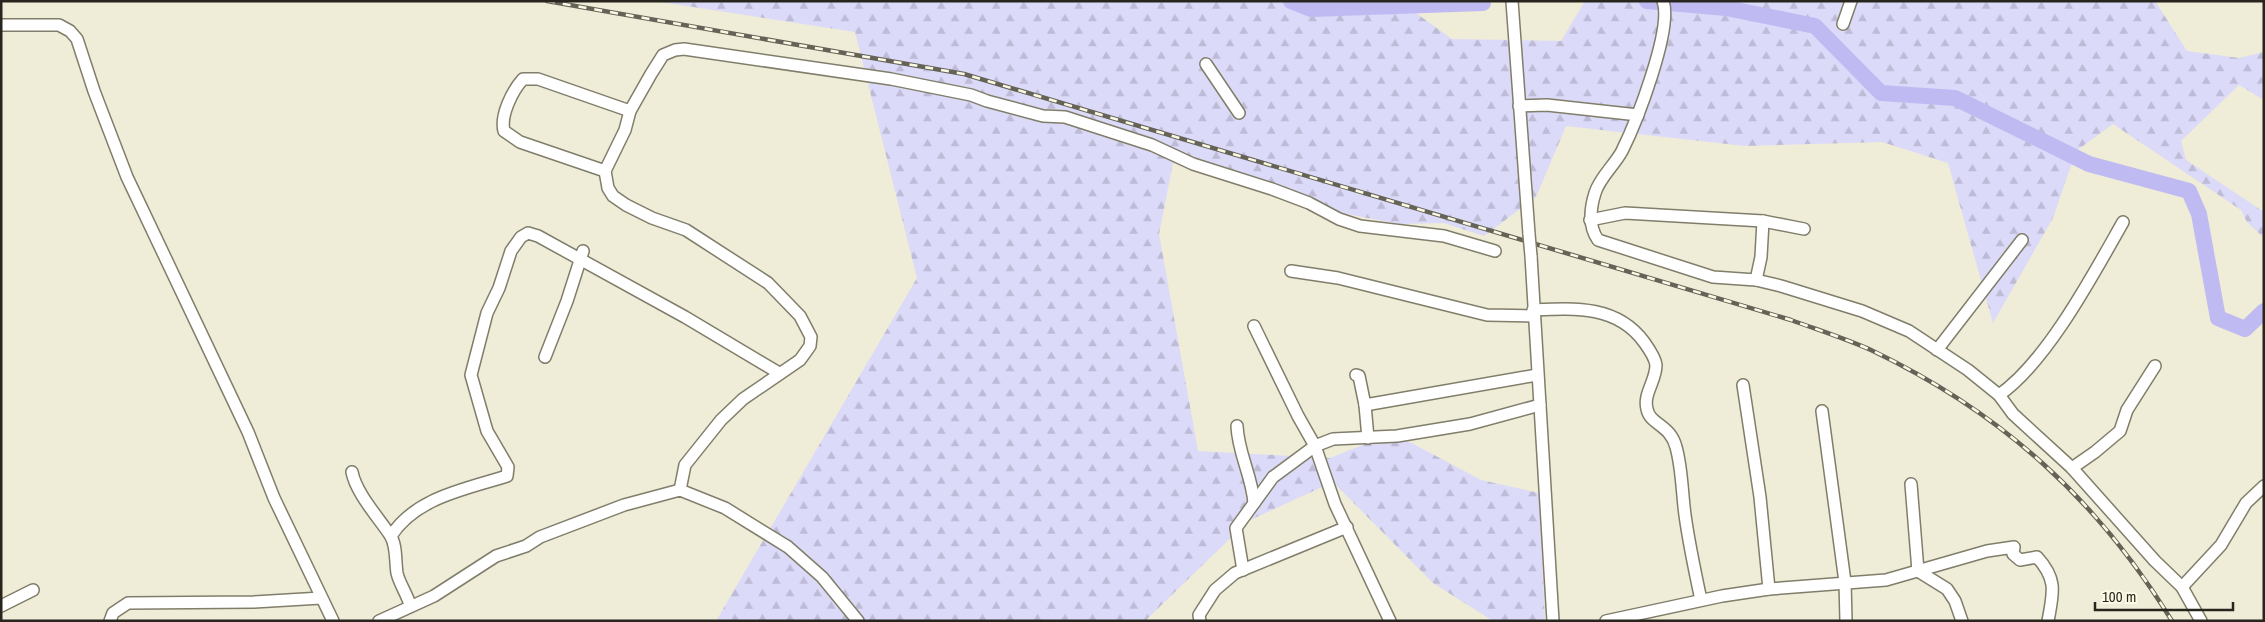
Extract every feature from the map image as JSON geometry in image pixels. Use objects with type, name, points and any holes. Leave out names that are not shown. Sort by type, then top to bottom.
[{"type":"street","points":[[1512,1],[1529,234],[1553,621]]},
{"type":"street","points":[[1843,24],[1851,1]]},
{"type":"street","points":[[1664,5],[1661,41],[1638,115],[1621,154],[1597,187],[1590,220],[1593,234],[1598,240],[1713,277],[1756,280],[1862,311],[1909,332],[1968,370],[1999,395],[2013,414],[2072,468],[2155,562],[2182,587],[2201,621]]},
{"type":"street","points":[[1,25],[59,25],[70,31],[77,39],[102,116],[127,177],[248,432],[274,498],[333,621]]},
{"type":"street","points":[[680,490],[685,465],[721,420],[743,399],[800,360],[810,346],[811,337],[800,316],[768,283],[686,230],[652,218],[613,196],[608,188],[605,171],[625,130],[630,111],[663,56],[675,50],[692,50],[891,79],[971,95],[1043,116],[1065,117],[1152,145],[1193,164],[1272,189],[1309,203],[1339,219],[1360,226],[1444,236],[1495,251]]},
{"type":"street","points":[[1206,64],[1239,113]]},
{"type":"street","points":[[605,171],[520,142],[504,132],[502,123],[516,87],[523,79],[538,79],[630,111]]},
{"type":"street","points":[[1519,106],[1546,105],[1638,115]]},
{"type":"street","points":[[1590,220],[1624,213],[1763,221],[1804,229]]},
{"type":"street","points":[[1756,280],[1761,257],[1763,221]]},
{"type":"street","points":[[1999,395],[2012,386],[2031,366],[2089,283],[2123,222]]},
{"type":"street","points":[[391,536],[410,513],[462,488],[507,476],[508,467],[487,431],[471,375],[487,313],[516,244],[528,233],[582,256],[779,374]]},
{"type":"street","points":[[1937,350],[2022,240]]},
{"type":"street","points":[[545,357],[582,256]]},
{"type":"street","points":[[1291,271],[1338,278],[1487,315],[1534,313],[1577,308],[1622,320],[1650,350],[1656,366],[1646,400],[1647,410],[1651,418],[1667,429],[1677,449],[1689,547],[1701,600]]},
{"type":"street","points":[[1254,326],[1298,416],[1315,446],[1335,504],[1390,621]]},
{"type":"street","points":[[2072,468],[2120,431],[2127,410],[2155,366]]},
{"type":"street","points":[[1356,375],[1359,376],[1365,405],[1368,438]]},
{"type":"street","points":[[1365,405],[1537,375]]},
{"type":"street","points":[[1744,385],[1760,497],[1769,589]]},
{"type":"street","points":[[1243,570],[1236,528],[1273,477],[1315,446],[1333,439],[1397,436],[1470,424],[1540,406]]},
{"type":"street","points":[[1822,411],[1845,582],[1846,621]]},
{"type":"street","points":[[1238,426],[1238,442],[1253,484],[1254,503]]},
{"type":"street","points":[[352,472],[360,491],[391,536],[396,554],[397,574],[410,605]]},
{"type":"street","points":[[1911,484],[1918,571]]},
{"type":"street","points":[[2182,587],[2221,545],[2246,504],[2264,486]]},
{"type":"street","points":[[378,621],[410,605],[434,596],[496,556],[526,546],[540,537],[624,505],[680,490],[725,508],[793,550],[822,578],[858,621]]},
{"type":"street","points":[[1200,621],[1199,615],[1215,590],[1235,573],[1346,527]]},
{"type":"street","points":[[1606,621],[1701,600],[1769,589],[1886,580],[1987,551],[2014,547],[2013,554],[2020,560],[2037,557],[2052,579],[2054,586],[2048,621]]},
{"type":"street","points":[[1918,571],[1947,589],[1955,601],[1962,621]]},
{"type":"street","points":[[1,606],[33,590]]},
{"type":"street","points":[[110,621],[112,612],[128,603],[254,602],[322,598]]},
{"type":"green space","points":[[654,1],[1399,1],[1452,39],[1561,41],[1585,1],[2155,1],[2187,51],[2239,58],[2264,52],[2264,100],[2239,85],[2181,141],[2186,160],[2264,212],[2264,238],[2247,222],[2241,210],[2113,124],[2076,151],[2053,218],[1993,323],[1948,163],[1882,142],[1745,146],[1566,126],[1536,197],[1484,236],[1444,223],[1399,224],[1320,209],[1173,163],[1159,234],[1198,451],[1330,458],[1370,442],[1406,440],[1481,480],[1539,493],[1545,621],[1493,621],[1433,583],[1333,482],[1248,521],[1145,621],[716,621],[917,278],[855,32]]},
{"type":"waterway","points":[[1291,1],[1311,9],[1483,3]]},
{"type":"waterway","points":[[1647,1],[1726,8],[1815,26],[1881,93],[1955,98],[2089,164],[2189,191],[2199,214],[2218,318],[2245,329],[2264,311]]},
{"type":"railway","points":[[547,1],[964,74],[1791,320],[1843,339],[1873,351],[1920,375],[1964,402],[2005,432],[2043,464],[2078,498],[2112,536],[2143,577],[2172,621]]}]
